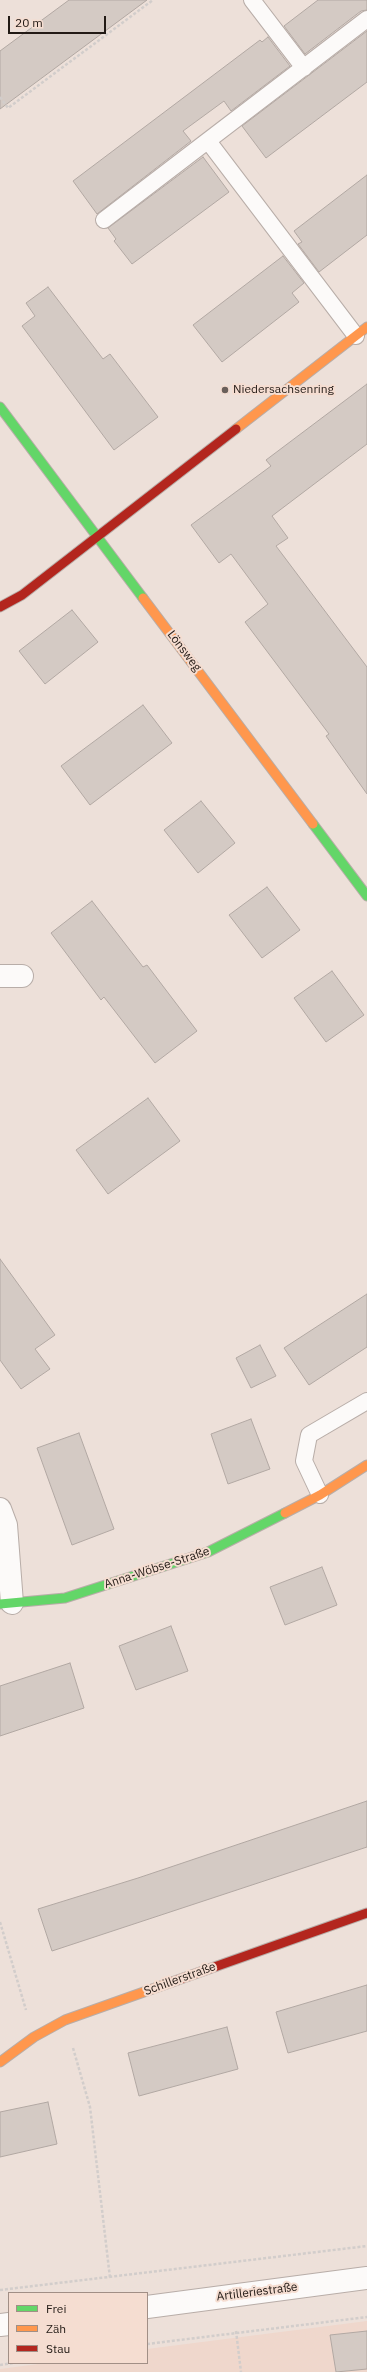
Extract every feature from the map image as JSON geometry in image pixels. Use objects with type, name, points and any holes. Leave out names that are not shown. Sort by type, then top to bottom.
[{"type":"street","points":[[0,607],[22,595],[361,332]]},
{"type":"street","name":"Lönsweg","points":[[0,407],[98,535],[367,896]]},
{"type":"street","points":[[0,976],[22,976]]},
{"type":"street","name":"Anna-Wöbse-Straße","points":[[6,1604],[65,1598],[208,1552],[320,1495],[367,1465]]},
{"type":"street","points":[[0,1509],[6,1525],[6,1604]]},
{"type":"street","name":"Schillerstraße","points":[[0,2062],[34,2037],[65,2020],[367,1913]]},
{"type":"street","name":"Artilleriestraße","points":[[148,2306],[367,2278]]},
{"type":"lane","points":[[252,0],[304,68]]},
{"type":"lane","points":[[104,220],[367,19]]},
{"type":"lane","points":[[208,141],[361,332]]},
{"type":"lane","points":[[320,1495],[304,1461],[309,1436],[367,1401]]},
{"type":"path","points":[[0,97],[8,108],[153,0]]},
{"type":"path","points":[[0,1922],[34,2037]]},
{"type":"path","points":[[65,2020],[90,2107],[110,2278]]},
{"type":"path","points":[[0,2290],[367,2246]]},
{"type":"path","points":[[148,2344],[367,2317]]},
{"type":"path","points":[[236,2332],[241,2372]]},
{"type":"shaded area","points":[[367,2321],[367,2372],[0,2372],[0,2369],[38,2364],[148,2364],[148,2349]]},
{"type":"building","points":[[69,0],[147,0],[0,109],[0,51]]},
{"type":"building","points":[[318,0],[367,0],[367,10],[361,11],[305,54],[284,26]]},
{"type":"building","points":[[367,31],[367,82],[266,158],[242,126]]},
{"type":"building","points":[[268,37],[290,66],[231,111],[224,101],[183,131],[191,141],[97,214],[73,181],[260,40],[262,42]]},
{"type":"building","points":[[203,157],[229,192],[132,264],[114,241],[116,239],[108,228]]},
{"type":"building","points":[[367,175],[367,235],[319,272],[298,244],[302,242],[294,231]]},
{"type":"building","points":[[283,256],[304,283],[292,293],[299,302],[222,362],[193,325]]},
{"type":"building","points":[[48,287],[103,359],[110,354],[158,417],[114,450],[22,326],[35,316],[26,303]]},
{"type":"building","points":[[367,384],[367,444],[272,516],[288,538],[276,546],[367,667],[367,794],[326,736],[329,734],[245,622],[268,604],[231,554],[219,563],[191,525],[271,466],[266,460]]},
{"type":"building","points":[[72,610],[98,642],[45,684],[19,651]]},
{"type":"building","points":[[143,705],[172,743],[90,805],[61,766]]},
{"type":"building","points":[[201,801],[235,843],[198,873],[164,830]]},
{"type":"building","points":[[267,887],[300,930],[262,958],[229,915]]},
{"type":"building","points":[[92,901],[143,967],[147,965],[197,1031],[155,1063],[104,997],[101,1000],[51,933]]},
{"type":"building","points":[[332,971],[364,1015],[326,1042],[294,998]]},
{"type":"building","points":[[148,1098],[180,1141],[108,1194],[76,1150]]},
{"type":"building","points":[[0,1259],[55,1335],[35,1349],[50,1369],[21,1389],[0,1360]]},
{"type":"building","points":[[367,1294],[367,1347],[309,1385],[284,1348]]},
{"type":"building","points":[[260,1345],[276,1376],[251,1388],[236,1358]]},
{"type":"building","points":[[251,1419],[270,1469],[228,1484],[211,1434]]},
{"type":"building","points":[[79,1433],[114,1529],[72,1545],[37,1448]]},
{"type":"building","points":[[322,1567],[337,1605],[285,1625],[270,1587]]},
{"type":"building","points":[[171,1626],[188,1671],[136,1690],[119,1646]]},
{"type":"building","points":[[70,1663],[84,1708],[0,1736],[0,1686]]},
{"type":"building","points":[[367,1801],[367,1847],[52,1951],[38,1909],[138,1878]]},
{"type":"building","points":[[367,1985],[367,2031],[288,2053],[276,2012]]},
{"type":"building","points":[[227,2027],[238,2069],[139,2096],[128,2053]]},
{"type":"building","points":[[48,2102],[57,2144],[0,2157],[0,2112]]},
{"type":"building","points":[[367,2331],[367,2369],[336,2372],[330,2335]]},
{"type":"traffic: fast","points":[[0,407],[143,598]]},
{"type":"traffic: fast","points":[[313,824],[367,896]]},
{"type":"traffic: fast","points":[[0,1604],[65,1598],[208,1552],[285,1513]]},
{"type":"traffic: slow","points":[[236,429],[367,327]]},
{"type":"traffic: slow","points":[[143,598],[313,824]]},
{"type":"traffic: slow","points":[[285,1513],[320,1495],[367,1465]]},
{"type":"traffic: slow","points":[[0,2062],[34,2037],[65,2020],[172,1982]]},
{"type":"traffic: jam","points":[[0,607],[22,595],[236,429]]},
{"type":"traffic: jam","points":[[172,1982],[367,1913]]},
{"type":"place","name":"Niedersachsenring","points":[[225,390]]}]
